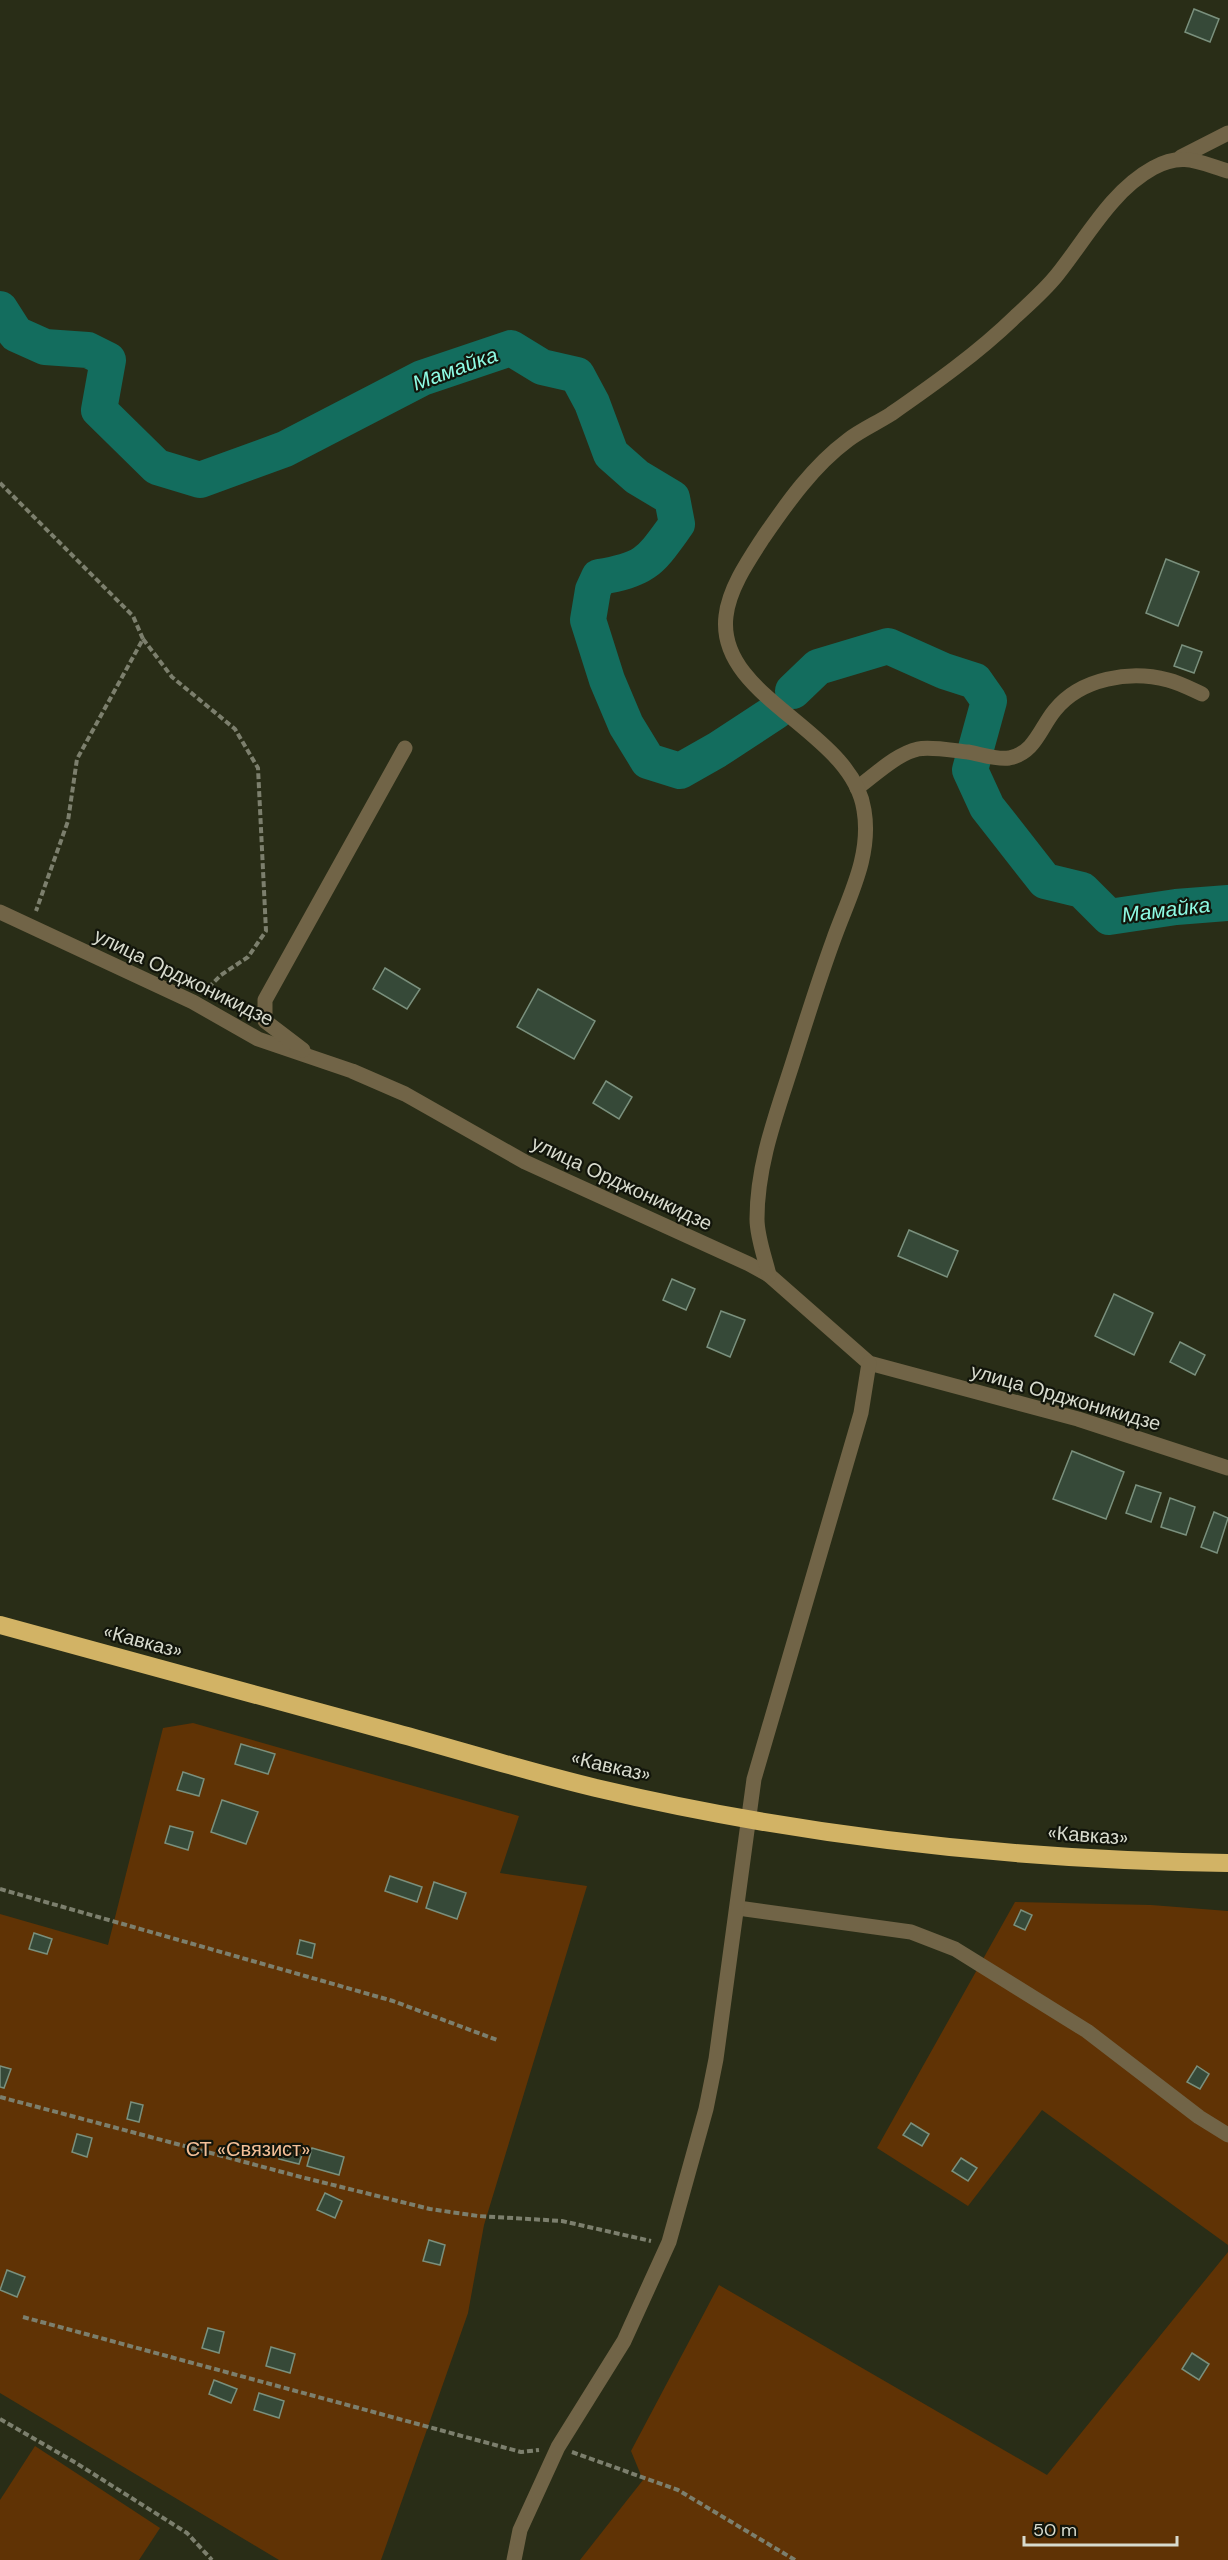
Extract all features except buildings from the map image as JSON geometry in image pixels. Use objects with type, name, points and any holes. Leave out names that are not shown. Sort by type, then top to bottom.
[{"type":"highway","name":"«Кавказ»","points":[[0,1624],[596,1788],[749,1819],[877,1839],[999,1851],[1164,1862],[1228,1863]]},
{"type":"street","points":[[769,1275],[757,1222],[763,1153],[833,941],[863,862],[864,810],[857,788],[831,752],[816,736],[791,719],[760,691],[740,668],[729,645],[726,617],[735,587],[754,551],[782,510],[814,471],[847,441],[921,392],[963,361],[1014,318],[1055,278],[1116,197],[1152,168],[1181,157],[1228,134]]},
{"type":"street","points":[[1181,157],[1228,171]]},
{"type":"street","points":[[857,788],[891,763],[919,748],[958,751],[1007,759],[1024,753],[1036,740],[1055,710],[1079,690],[1110,678],[1140,676],[1169,680],[1202,694]]},
{"type":"street","points":[[312,1057],[265,1021],[265,1000],[405,748]]},
{"type":"street","name":"улица Орджоникидзе","points":[[0,912],[194,1002],[258,1039],[312,1057],[405,1094],[525,1162],[769,1275],[869,1363],[1078,1419],[1228,1468]]},
{"type":"street","points":[[514,2560],[520,2530],[558,2446],[624,2341],[669,2242],[706,2109],[716,2059],[754,1779],[861,1413],[869,1363]]},
{"type":"street","points":[[738,1908],[911,1932],[955,1949],[1087,2031],[1199,2117],[1228,2135]]},
{"type":"path","points":[[0,483],[133,616],[143,639],[172,677],[236,729],[258,768],[266,931],[248,957],[221,975],[194,1002]]},
{"type":"path","points":[[31,926],[68,821],[77,759],[143,639]]},
{"type":"path","points":[[0,1889],[393,2001],[497,2040]]},
{"type":"path","points":[[0,2097],[430,2209],[478,2216],[562,2221],[628,2237],[669,2242]]},
{"type":"path","points":[[23,2317],[521,2452],[558,2446],[678,2490],[795,2560]]},
{"type":"path","points":[[0,2419],[76,2463],[187,2533],[212,2560]]},
{"type":"green space","name":"СТ «Связист»","points":[[193,1723],[519,1816],[500,1873],[587,1886],[484,2225],[468,2313],[381,2560],[279,2560],[0,2393],[0,1914],[108,1945],[163,1728]]},
{"type":"green space","points":[[1015,1902],[1151,1905],[1228,1911],[1228,2245],[1042,2110],[968,2206],[877,2148]]},
{"type":"green space","points":[[1228,2252],[1228,2560],[580,2560],[643,2480],[631,2451],[719,2285],[1047,2475]]},
{"type":"green space","points":[[35,2446],[160,2528],[139,2560],[0,2560],[0,2500]]},
{"type":"waterway","name":"Мамайка","points":[[0,309],[16,334],[45,347],[88,350],[108,360],[99,410],[157,467],[200,480],[285,449],[422,378],[511,348],[542,367],[577,375],[592,403],[611,454],[637,477],[672,498],[677,524],[646,561],[628,571],[599,577],[593,590],[588,620],[607,680],[626,725],[648,761],[680,771],[775,712]]},
{"type":"waterway","name":"Мамайка","points":[[793,691],[818,667],[888,646],[944,671],[975,681],[989,701],[970,770],[987,807],[1045,881],[1082,890],[1109,917],[1176,907],[1228,903]]}]
